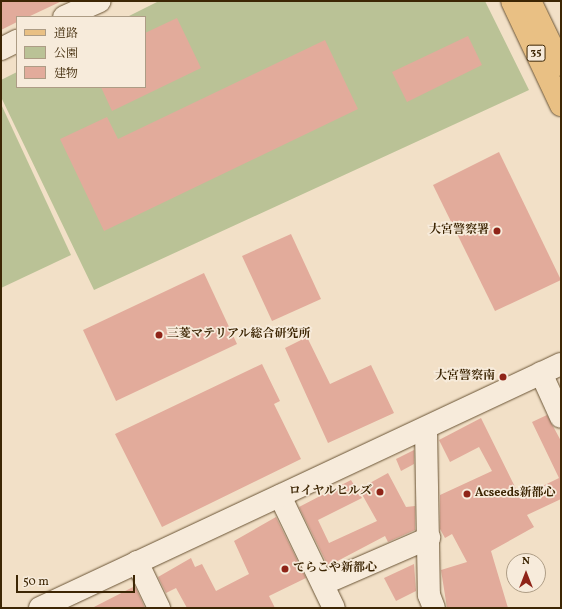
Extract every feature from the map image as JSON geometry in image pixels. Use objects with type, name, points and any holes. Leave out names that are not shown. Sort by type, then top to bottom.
[{"type":"main road","name":"35","points":[[512,1],[561,105]]},
{"type":"main road","name":"35","points":[[530,1],[561,65]]},
{"type":"street","points":[[66,16],[100,1]]},
{"type":"street","points":[[1,49],[16,42]]},
{"type":"street","points":[[40,608],[426,429],[561,364]]},
{"type":"street","points":[[541,374],[561,417]]},
{"type":"street","points":[[426,429],[429,595],[434,608]]},
{"type":"street","points":[[280,496],[334,608]]},
{"type":"street","points":[[323,584],[429,538]]},
{"type":"street","points":[[137,562],[158,608]]},
{"type":"green space","points":[[159,1],[485,1],[529,90],[94,290],[1,97],[1,80],[16,72],[16,88],[146,88],[146,16],[129,16]]},
{"type":"green space","points":[[1,104],[71,255],[1,288]]},
{"type":"building","points":[[1,1],[62,1],[30,16],[16,16],[16,22],[1,30]]},
{"type":"building","points":[[177,18],[201,68],[112,111],[101,88],[146,88],[146,33]]},
{"type":"building","points":[[468,36],[482,65],[407,102],[392,72]]},
{"type":"building","points":[[325,40],[358,109],[104,231],[60,139],[107,117],[118,139]]},
{"type":"building","name":"大宮警察署","points":[[499,152],[561,280],[495,311],[433,185]]},
{"type":"building","points":[[291,234],[321,299],[272,321],[242,256]]},
{"type":"building","points":[[204,273],[237,344],[116,401],[83,330]]},
{"type":"building","points":[[307,337],[330,384],[371,365],[394,413],[328,443],[285,348]]},
{"type":"building","points":[[262,364],[280,401],[274,404],[301,459],[162,527],[115,434]]},
{"type":"building","points":[[547,415],[561,441],[561,499],[527,515],[534,527],[491,551],[508,608],[447,608],[441,570],[467,562],[452,534],[445,538],[440,529],[440,495],[492,471],[479,447],[450,462],[439,440],[481,418],[520,497],[559,478],[532,422]]},
{"type":"building","points":[[414,450],[414,464],[401,471],[396,459]]},
{"type":"building","points":[[388,473],[406,507],[415,506],[415,530],[388,542],[385,536],[328,566],[299,507],[351,480],[362,498],[318,520],[329,543],[377,521],[359,489]]},
{"type":"building","points":[[276,517],[306,578],[269,596],[275,608],[187,608],[176,588],[166,593],[158,577],[191,558],[195,567],[202,564],[216,591],[249,574],[234,541]]},
{"type":"building","points":[[414,564],[416,591],[396,601],[384,578]]},
{"type":"building","points":[[135,586],[145,608],[92,608]]},
{"type":"place","name":"大宮警察署","points":[[497,231]]},
{"type":"place","name":"三菱マテリアル総合研究所","points":[[159,335]]},
{"type":"place","name":"大宮警察南","points":[[503,377]]},
{"type":"place","name":"ロイヤルヒルズ","points":[[380,492]]},
{"type":"place","name":"Acseeds新都心","points":[[467,494]]},
{"type":"place","name":"てらこや新都心","points":[[285,569]]}]
